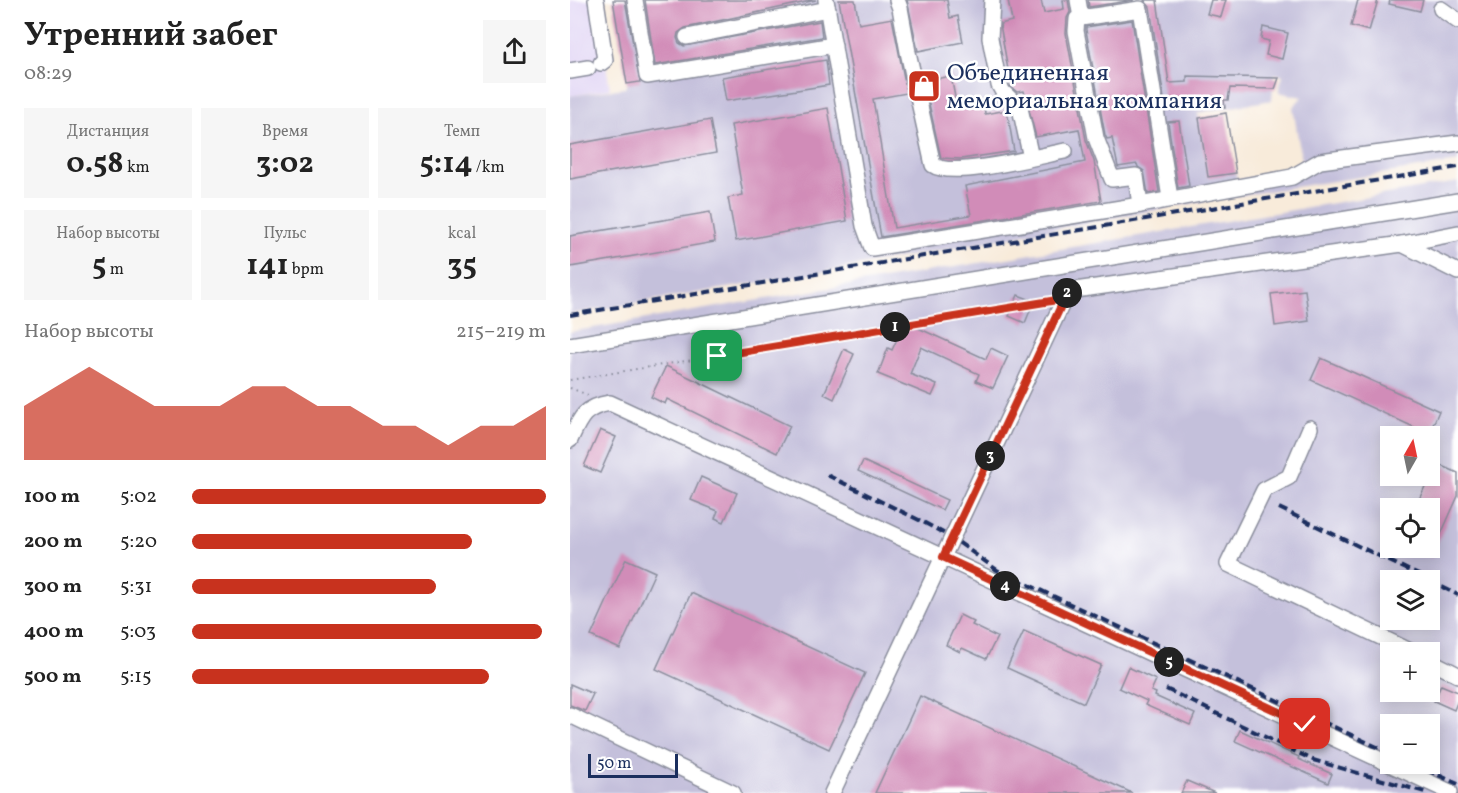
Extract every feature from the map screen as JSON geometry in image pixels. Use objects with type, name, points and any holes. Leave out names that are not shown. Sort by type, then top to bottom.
[{"type":"lane","points":[[570,71],[605,60],[596,0]]},
{"type":"lane","points":[[635,0],[647,76],[834,45]]},
{"type":"lane","points":[[897,0],[933,165],[939,170],[973,169],[1065,151]]},
{"type":"lane","points":[[992,0],[990,38],[999,85],[1020,108],[1031,158]]},
{"type":"lane","points":[[1078,0],[1081,18]]},
{"type":"lane","points":[[687,37],[827,4],[864,226],[872,248],[1140,205],[1292,177],[1320,161],[1458,143]]},
{"type":"lane","points":[[1140,205],[1136,176],[1112,179],[1099,145],[1076,31],[1077,19],[1140,9],[1170,198]]},
{"type":"lane","points":[[1441,9],[1458,21]]},
{"type":"lane","points":[[570,345],[1458,201]]},
{"type":"lane","points":[[832,793],[1068,291],[1402,244],[1458,233]]},
{"type":"lane","points":[[1402,244],[1458,272]]},
{"type":"lane","points":[[570,440],[580,418],[596,405],[610,404],[1452,789]]},
{"type":"lane","points":[[1310,428],[1289,477],[1264,490],[1228,564],[1391,642]]},
{"type":"lane","points":[[1440,666],[1458,675]]},
{"type":"lane","points":[[570,715],[733,793]]},
{"type":"path","points":[[570,380],[1057,300],[1068,291]]},
{"type":"shaded area","points":[[570,0],[596,0],[610,89],[570,96]]},
{"type":"shaded area","points":[[613,0],[1458,0],[1458,162],[1211,200],[823,272],[570,314],[570,96],[625,88],[627,84]],"holes":[[[1274,74],[1283,75],[1278,92],[1302,97],[1293,107],[1302,163],[1295,170],[1237,180],[1236,173],[1208,177],[1198,113],[1272,100]]]},
{"type":"shaded area","points":[[1458,182],[1458,793],[570,793],[570,332]]},
{"type":"building","points":[[613,0],[625,0],[640,82],[627,84]]},
{"type":"building","points":[[645,0],[816,0],[685,28],[678,33],[677,38],[684,46],[820,21],[822,37],[655,65]]},
{"type":"building","points":[[839,0],[855,0],[859,24],[892,18],[907,93],[873,99],[894,228],[971,215],[965,186],[1085,162],[1079,129],[1036,137],[1024,91],[1017,92],[1011,87],[1000,24],[1012,21],[1008,0],[1041,0],[1044,13],[1064,9],[1063,0],[1068,0],[1070,12],[1067,18],[1066,33],[1086,140],[1094,161],[1101,201],[881,237]]},
{"type":"building","points":[[907,0],[947,0],[950,18],[958,16],[963,42],[918,51]]},
{"type":"building","points":[[1088,0],[1134,0],[1089,7]]},
{"type":"building","points":[[1144,0],[1157,0],[1169,83],[1187,82],[1187,76],[1279,78],[1275,89],[1230,88],[1228,100],[1224,100],[1225,108],[1165,105],[1150,7]]},
{"type":"building","points":[[1211,0],[1226,0],[1221,17],[1207,14]]},
{"type":"building","points":[[1358,0],[1378,0],[1369,31],[1351,26]]},
{"type":"building","points":[[1390,0],[1423,0],[1420,11],[1389,4]]},
{"type":"building","points":[[1132,20],[1159,192],[1148,194],[1144,171],[1137,164],[1118,167],[1112,138],[1107,139],[1105,135],[1086,30],[1086,27]]},
{"type":"building","points":[[1263,27],[1288,33],[1282,59],[1266,55],[1269,41],[1261,39]]},
{"type":"building","points":[[826,60],[829,85],[726,101],[722,77]]},
{"type":"building","points":[[951,76],[957,108],[984,103],[985,114],[1007,110],[1014,151],[961,159],[941,158],[924,81]]},
{"type":"building","points":[[828,108],[847,221],[736,241],[728,198],[743,195],[731,125]]},
{"type":"building","points":[[1226,113],[1236,173],[1208,177],[1199,118]]},
{"type":"building","points":[[710,120],[716,153],[570,179],[570,145]]},
{"type":"building","points":[[1179,121],[1189,186],[1178,188],[1168,122]]},
{"type":"building","points":[[710,212],[715,242],[570,267],[570,236]]},
{"type":"building","points":[[1305,290],[1309,321],[1275,326],[1271,294]]},
{"type":"building","points":[[1018,295],[1034,301],[1025,323],[1009,316]]},
{"type":"building","points":[[905,322],[986,359],[991,348],[1008,356],[993,388],[976,381],[979,374],[921,347],[910,374],[937,385],[932,396],[878,374],[888,348],[892,350]]},
{"type":"building","points":[[844,349],[854,354],[834,399],[824,394]]},
{"type":"building","points":[[1321,358],[1439,411],[1432,426],[1412,426],[1311,380]]},
{"type":"building","points":[[666,366],[790,426],[777,453],[667,399],[665,404],[651,397]]},
{"type":"building","points":[[600,430],[616,437],[600,473],[584,466]]},
{"type":"building","points":[[863,461],[947,500],[942,510],[858,471]]},
{"type":"building","points":[[1440,465],[1458,473],[1458,496],[1440,536],[1440,498],[1420,498],[1425,486],[1440,486]]},
{"type":"building","points":[[701,477],[737,493],[724,522],[715,518],[718,511],[691,500]]},
{"type":"building","points":[[626,559],[655,572],[620,649],[591,636]]},
{"type":"building","points":[[691,593],[865,673],[829,749],[656,669]]},
{"type":"building","points":[[960,615],[974,622],[972,625],[997,637],[986,659],[962,648],[960,652],[946,645]]},
{"type":"building","points":[[1024,631],[1101,665],[1084,703],[1007,668]]},
{"type":"building","points":[[1128,667],[1156,680],[1151,691],[1156,693],[1155,696],[1195,714],[1190,725],[1145,705],[1147,701],[1119,688]]},
{"type":"building","points":[[570,684],[593,694],[585,711],[570,705]]},
{"type":"building","points":[[1441,685],[1458,692],[1454,710],[1436,702],[1440,702]]},
{"type":"building","points":[[920,696],[1132,793],[875,793]]},
{"type":"building","points":[[1240,730],[1332,774],[1328,783],[1235,741]]},
{"type":"building","points":[[1187,781],[1215,793],[1181,793]]},
{"type":"railway","points":[[570,315],[1458,167]]},
{"type":"railway","points":[[827,475],[951,537],[997,570],[1380,748]]},
{"type":"railway","points":[[1279,508],[1408,570]]},
{"type":"railway","points":[[1440,586],[1458,595]]},
{"type":"railway","points":[[1166,689],[1313,760],[1428,793]]},
{"type":"railway","points":[[1436,774],[1458,784]]},
{"type":"place","name":"Объединенная мемориальная компания","points":[[924,86]]},
{"type":"route","points":[[717,356],[1057,300],[1068,291],[943,557],[1305,724]]}]
